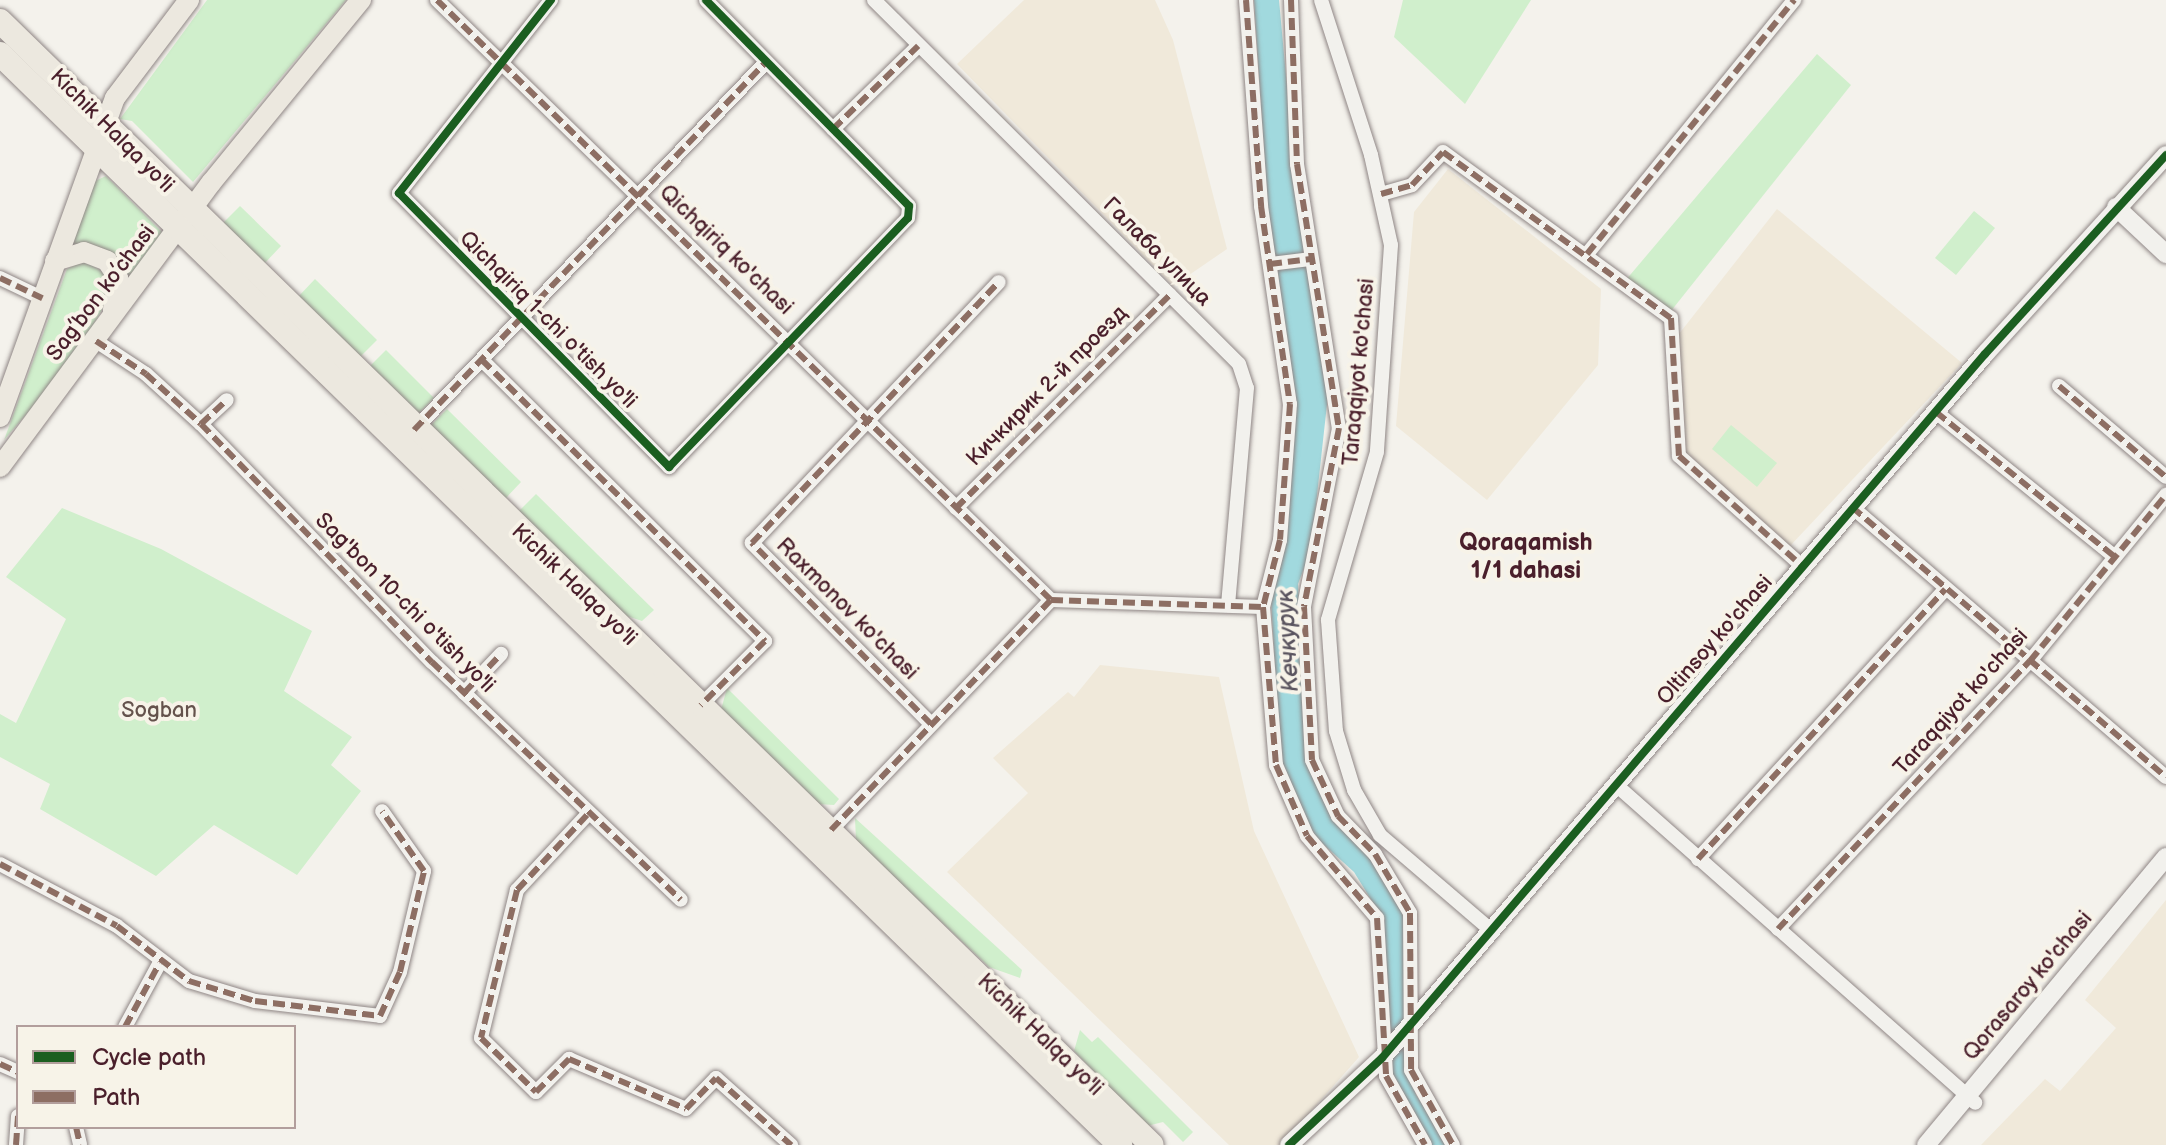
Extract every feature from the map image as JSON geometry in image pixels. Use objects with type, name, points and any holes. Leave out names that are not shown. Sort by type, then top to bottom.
[{"type":"highway","name":"Kichik Halqa yo'li","points":[[0,21],[97,116],[185,220]]},
{"type":"highway","name":"Kichik Halqa yo'li","points":[[0,54],[95,147],[185,220],[945,958],[1152,1145]]},
{"type":"highway","name":"Kichik Halqa yo'li","points":[[329,361],[414,430],[505,532],[701,705],[831,830],[945,958],[1120,1145]]},
{"type":"main road","name":"Sag’bon ko’chasi","points":[[0,417],[95,147],[97,116],[189,0]]},
{"type":"main road","name":"Sag’bon ko’chasi","points":[[0,467],[185,220],[361,0]]},
{"type":"main road","points":[[55,261],[84,252],[114,268],[118,295],[102,334]]},
{"type":"street","name":"Qichqiriq ko'chasi","points":[[437,0],[1051,600]]},
{"type":"street","points":[[500,61],[551,0]]},
{"type":"street","points":[[706,0],[903,197],[908,218],[789,343]]},
{"type":"street","name":"Галаба улица","points":[[874,0],[1239,364],[1247,388],[1228,605]]},
{"type":"street","points":[[1246,0],[1291,455],[1263,607],[1276,765],[1285,797],[1307,836],[1377,918],[1382,1058],[1398,1108],[1425,1145]]},
{"type":"street","points":[[1291,0],[1297,164],[1339,428],[1304,607],[1312,760],[1338,816],[1375,854],[1410,913],[1417,1093],[1453,1145]]},
{"type":"street","name":"Taraqqiyot ko'chasi","points":[[1321,0],[1381,194],[1391,245],[1379,429],[1367,496],[1330,605],[1330,700],[1345,767],[1372,823],[1410,866],[1491,930]]},
{"type":"street","points":[[1587,254],[1794,0]]},
{"type":"street","points":[[833,129],[918,46]]},
{"type":"street","name":"Qichqiriq 1-chi o'tish yo'li","points":[[500,61],[399,193],[669,467],[789,343]]},
{"type":"street","points":[[414,430],[766,62]]},
{"type":"street","points":[[1381,194],[1412,185],[1443,152],[1671,318],[1682,460],[1802,566]]},
{"type":"street","name":"Oltinsoy ko'chasi","points":[[1289,1145],[1382,1058],[1852,507],[2116,207],[2166,155]]},
{"type":"street","points":[[2116,207],[2166,254]]},
{"type":"street","points":[[1270,264],[1311,259]]},
{"type":"street","points":[[0,278],[42,298]]},
{"type":"street","points":[[868,420],[999,282]]},
{"type":"street","name":"Кичкирик 2-й проезд","points":[[956,508],[1170,295]]},
{"type":"street","name":"Sag'bon 10-chi o'tish yo'li","points":[[102,334],[201,424],[587,815],[681,900]]},
{"type":"street","points":[[482,360],[765,641],[701,705]]},
{"type":"street","points":[[2059,386],[2166,477]]},
{"type":"street","points":[[201,424],[227,400]]},
{"type":"street","points":[[1936,412],[2115,557]]},
{"type":"street","name":"Raxmonov ko'chasi","points":[[868,420],[752,543],[931,724]]},
{"type":"street","name":"Taraqqiyot ko'chasi","points":[[1778,929],[2030,661],[2166,495]]},
{"type":"street","points":[[1852,507],[2166,777]]},
{"type":"street","points":[[1698,859],[1945,589]]},
{"type":"street","points":[[831,830],[1051,600],[1263,607]]},
{"type":"street","points":[[464,693],[501,654]]},
{"type":"street","points":[[1615,784],[1971,1099]]},
{"type":"street","points":[[0,864],[117,926],[159,964],[255,1001],[380,1016],[400,972],[424,871],[382,811]]},
{"type":"street","points":[[587,815],[517,890],[481,1038],[536,1092],[569,1059],[686,1109],[716,1078],[791,1145]]},
{"type":"street","name":"Qorasaroy ko'chasi","points":[[1940,1145],[1971,1099],[2166,857]]},
{"type":"street","name":"Qorasaroy ko'chasi","points":[[1926,1145],[1971,1099],[2166,875]]},
{"type":"street","points":[[126,1025],[159,964]]},
{"type":"shaded area","points":[[1024,0],[1155,0],[1173,40],[1227,249],[1173,286],[957,64]]},
{"type":"shaded area","points":[[1448,169],[1601,289],[1598,365],[1487,500],[1396,426],[1414,212]]},
{"type":"shaded area","points":[[1777,209],[1962,363],[1790,546],[1676,461],[1675,339]]},
{"type":"shaded area","points":[[1100,665],[1219,677],[1254,831],[1359,1057],[1281,1145],[1229,1145],[947,872],[1028,793],[993,758],[1068,692],[1074,697]]},
{"type":"shaded area","points":[[2166,900],[2166,1145],[1981,1145],[2045,1079],[2060,1091],[2116,1028],[2085,1000]]},
{"type":"green space","points":[[207,0],[346,0],[193,182],[132,121],[120,119]]},
{"type":"green space","points":[[1403,0],[1531,0],[1465,104],[1394,37]]},
{"type":"green space","points":[[1817,54],[1851,85],[1667,316],[1625,281]]},
{"type":"green space","points":[[106,176],[162,232],[126,286],[71,245],[93,182]]},
{"type":"green space","points":[[240,206],[281,246],[263,265],[221,225]]},
{"type":"green space","points":[[1974,211],[1995,228],[1956,275],[1935,258]]},
{"type":"green space","points":[[84,261],[110,276],[107,301],[73,360],[4,440],[67,269]]},
{"type":"green space","points":[[315,279],[377,340],[358,359],[297,298]]},
{"type":"green space","points":[[386,350],[434,398],[417,415],[369,367]]},
{"type":"green space","points":[[447,409],[521,482],[505,499],[430,426]]},
{"type":"green space","points":[[1731,425],[1777,463],[1757,487],[1712,449]]},
{"type":"green space","points":[[536,494],[654,610],[642,621],[624,615],[518,512]]},
{"type":"green space","name":"Sogban","points":[[62,508],[161,549],[312,631],[284,691],[352,737],[331,765],[361,791],[297,875],[214,825],[156,876],[40,809],[50,784],[0,757],[0,714],[16,723],[66,619],[6,577]]},
{"type":"green space","points":[[727,688],[839,799],[834,805],[817,804],[721,710]]},
{"type":"green space","points":[[855,818],[1022,970],[1020,978],[989,967],[856,841]]},
{"type":"green space","points":[[1080,1030],[1092,1042],[1098,1037],[1193,1132],[1183,1142],[1163,1122],[1147,1126],[1074,1051]]},
{"type":"water","name":"Кечкурук","points":[[1254,0],[1279,0],[1294,163],[1329,386],[1311,550],[1298,584],[1309,760],[1407,913],[1409,1070],[1416,1095],[1450,1145],[1430,1145],[1389,1076],[1383,919],[1354,872],[1311,833],[1281,767],[1270,583],[1285,542],[1294,404],[1270,243]]},
{"type":"marked path","points":[[437,0],[1051,600]]},
{"type":"marked path","points":[[1246,0],[1261,206],[1290,404],[1280,540],[1263,607],[1276,765],[1307,836],[1377,918],[1386,1076],[1425,1145]]},
{"type":"marked path","points":[[1291,0],[1297,164],[1339,428],[1304,607],[1312,760],[1338,816],[1375,854],[1410,913],[1411,1070],[1453,1145]]},
{"type":"marked path","points":[[1587,254],[1794,0]]},
{"type":"marked path","points":[[833,129],[918,46]]},
{"type":"marked path","points":[[414,430],[766,62]]},
{"type":"marked path","points":[[1381,194],[1412,185],[1443,152],[1671,318],[1679,456],[1802,566]]},
{"type":"marked path","points":[[1270,264],[1311,259]]},
{"type":"marked path","points":[[0,278],[42,298]]},
{"type":"marked path","points":[[931,724],[752,543],[999,282]]},
{"type":"marked path","points":[[956,508],[1170,295]]},
{"type":"marked path","points":[[96,341],[146,374],[201,424],[432,662],[681,900]]},
{"type":"marked path","points":[[482,360],[765,641],[701,705]]},
{"type":"marked path","points":[[2059,386],[2166,477]]},
{"type":"marked path","points":[[201,424],[227,400]]},
{"type":"marked path","points":[[1936,412],[2115,557]]},
{"type":"marked path","points":[[1778,929],[2030,661],[2166,495]]},
{"type":"marked path","points":[[1852,507],[2166,777]]},
{"type":"marked path","points":[[1698,859],[1945,589]]},
{"type":"marked path","points":[[831,830],[1051,600],[1263,607]]},
{"type":"marked path","points":[[464,693],[501,654]]},
{"type":"marked path","points":[[0,864],[117,926],[189,981],[255,1001],[380,1016],[400,972],[424,871],[382,811]]},
{"type":"marked path","points":[[587,815],[517,890],[481,1038],[536,1092],[569,1059],[686,1109],[716,1078],[791,1145]]},
{"type":"marked path","points":[[126,1025],[159,964]]},
{"type":"marked path","points":[[0,1064],[16,1071]]},
{"type":"marked path","points":[[16,1145],[17,1129]]},
{"type":"marked path","points":[[76,1129],[80,1145]]},
{"type":"cycle path","points":[[551,0],[399,193],[669,467],[908,218],[909,206],[706,0]]},
{"type":"cycle path","points":[[1289,1145],[1382,1058],[1985,354],[2166,155]]},
{"type":"district","name":"Qoraqamish 1/1 dahasi","points":[[1526,557]]}]
